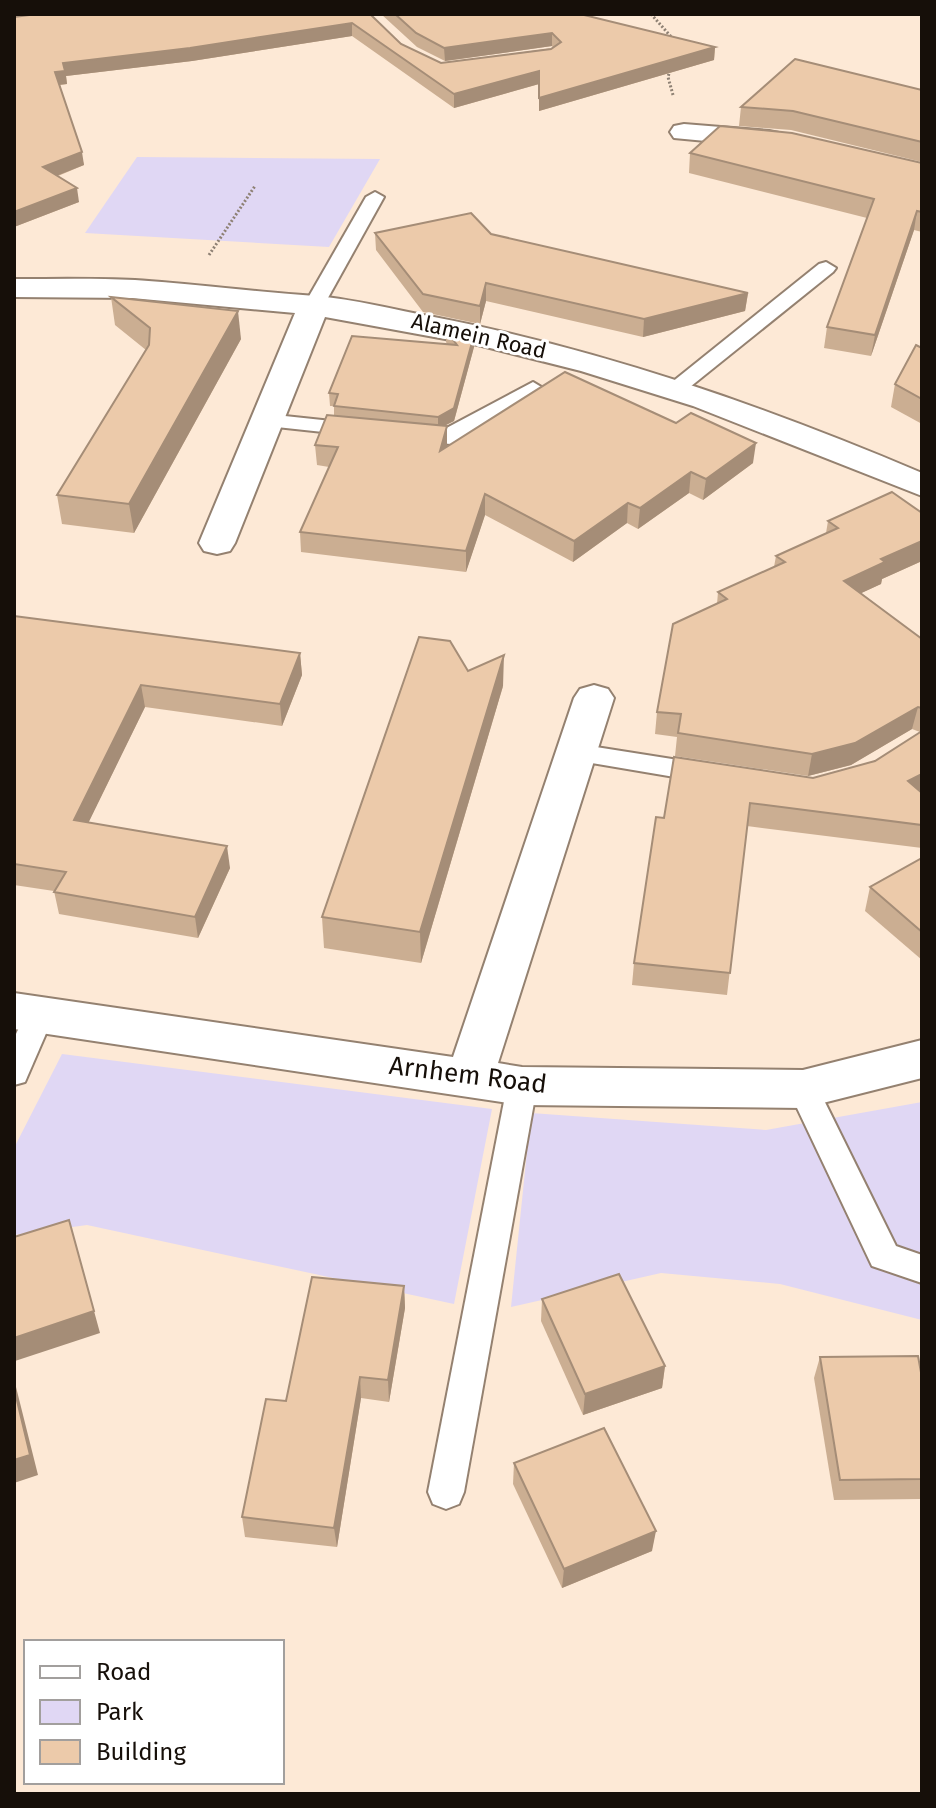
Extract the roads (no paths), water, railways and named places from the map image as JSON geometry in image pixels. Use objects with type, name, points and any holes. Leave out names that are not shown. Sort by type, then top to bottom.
[{"type":"street","points":[[684,132],[790,141]]},
{"type":"street","name":"Alamein Road","points":[[14,288],[84,286],[186,291],[387,315],[469,332],[537,349],[787,429],[922,486]]},
{"type":"street","points":[[217,543],[314,305]]},
{"type":"street","points":[[470,1078],[594,698]]},
{"type":"street","name":"Arnhem Road","points":[[26,1013],[522,1086],[803,1089],[922,1059]]},
{"type":"lane","points":[[314,305],[375,197]]},
{"type":"lane","points":[[673,391],[826,268]]},
{"type":"lane","points":[[266,420],[443,439],[533,388]]},
{"type":"lane","points":[[577,753],[731,777]]},
{"type":"lane","points":[[14,1073],[26,1013]]},
{"type":"lane","points":[[446,1492],[522,1086]]},
{"type":"lane","points":[[803,1089],[884,1256],[922,1269]]}]
